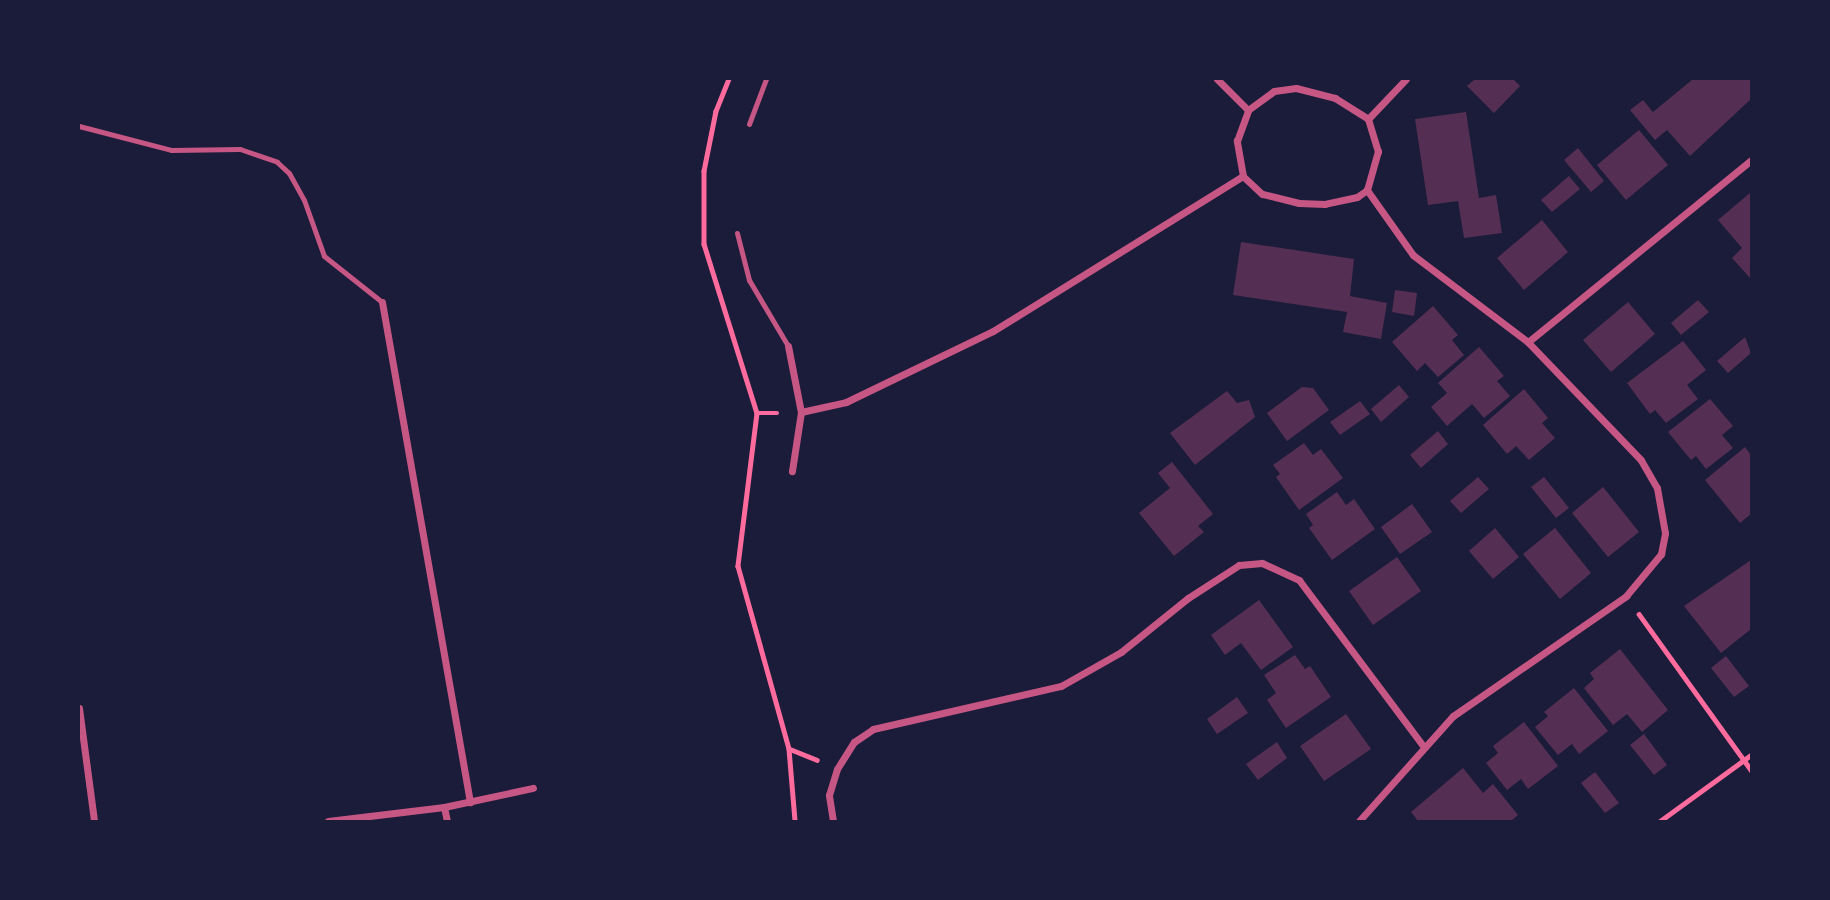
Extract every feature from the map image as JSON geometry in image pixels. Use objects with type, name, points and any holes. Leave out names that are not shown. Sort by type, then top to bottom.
[{"type":"street","points":[[1217,79],[1248,110]]},
{"type":"street","points":[[1368,119],[1406,79]]},
{"type":"street","points":[[1296,88],[1335,98],[1368,119],[1378,151],[1367,190],[1343,202],[1299,203],[1262,194],[1243,176],[1237,141],[1248,110],[1275,91],[1296,88]]},
{"type":"street","points":[[1528,342],[1751,160]]},
{"type":"street","points":[[801,412],[846,402],[993,331],[1243,176]]},
{"type":"street","points":[[1359,821],[1423,746],[1490,688],[1626,596],[1661,554],[1664,513],[1657,488],[1641,460],[1528,342],[1413,255],[1367,190]]},
{"type":"street","points":[[382,302],[470,802]]},
{"type":"street","points":[[788,346],[801,412],[792,471]]},
{"type":"street","points":[[833,821],[829,795],[837,769],[854,743],[873,729],[1061,686],[1121,652],[1188,598],[1239,565],[1262,563],[1299,579],[1423,746]]},
{"type":"street","points":[[79,708],[94,821]]},
{"type":"street","points":[[328,821],[444,807],[533,788]]},
{"type":"street","points":[[444,807],[447,821]]},
{"type":"lane","points":[[749,124],[766,79]]},
{"type":"lane","points":[[79,127],[170,150],[240,149],[277,162],[289,173],[304,200],[324,256],[382,302]]},
{"type":"lane","points":[[737,233],[749,280],[788,346]]},
{"type":"path","points":[[729,79],[716,111],[704,170],[704,244],[757,413],[738,566],[789,749],[795,821]]},
{"type":"path","points":[[1626,596],[1751,769]]},
{"type":"path","points":[[1660,821],[1751,755]]},
{"type":"building","points":[[1475,79],[1513,79],[1520,86],[1494,113],[1467,86]]},
{"type":"building","points":[[1693,79],[1751,79],[1751,99],[1690,156],[1667,130],[1655,140],[1630,110],[1643,100],[1653,112]]},
{"type":"building","points":[[1466,112],[1479,198],[1496,195],[1502,233],[1464,238],[1458,201],[1428,205],[1415,119]]},
{"type":"building","points":[[1639,130],[1668,165],[1626,200],[1597,165]]},
{"type":"building","points":[[1578,148],[1604,181],[1591,192],[1564,160]]},
{"type":"building","points":[[1569,176],[1580,189],[1552,212],[1541,200]]},
{"type":"building","points":[[1751,192],[1751,279],[1732,258],[1742,248],[1718,220]]},
{"type":"building","points":[[1542,220],[1568,252],[1524,290],[1497,258]]},
{"type":"building","points":[[1241,242],[1354,259],[1350,296],[1387,303],[1381,339],[1343,332],[1347,312],[1233,295]]},
{"type":"building","points":[[1395,290],[1417,293],[1414,316],[1392,312]]},
{"type":"building","points":[[1698,300],[1709,312],[1681,335],[1671,323]]},
{"type":"building","points":[[1628,302],[1655,334],[1611,372],[1583,340]]},
{"type":"building","points":[[1433,306],[1458,335],[1452,340],[1464,355],[1438,377],[1425,363],[1417,371],[1392,342]]},
{"type":"building","points":[[1745,337],[1751,353],[1728,373],[1717,361]]},
{"type":"building","points":[[1683,341],[1706,370],[1687,385],[1698,399],[1666,423],[1655,410],[1650,414],[1627,383]]},
{"type":"building","points":[[1479,347],[1504,376],[1497,381],[1510,396],[1484,418],[1472,404],[1447,426],[1431,407],[1447,393],[1438,383]]},
{"type":"building","points":[[1399,385],[1409,397],[1381,422],[1371,409]]},
{"type":"building","points":[[1302,387],[1313,388],[1329,410],[1287,441],[1267,413]]},
{"type":"building","points":[[1524,389],[1548,418],[1542,423],[1555,438],[1529,460],[1516,446],[1507,454],[1483,425]]},
{"type":"building","points":[[1227,391],[1237,403],[1249,400],[1255,417],[1195,465],[1170,433]]},
{"type":"building","points":[[1710,399],[1733,426],[1722,435],[1733,448],[1706,469],[1696,456],[1691,460],[1668,432]]},
{"type":"building","points":[[1360,401],[1370,414],[1340,435],[1330,422]]},
{"type":"building","points":[[1438,431],[1448,444],[1421,468],[1410,455]]},
{"type":"building","points":[[1304,443],[1313,455],[1321,449],[1343,478],[1299,510],[1276,477],[1280,474],[1273,465]]},
{"type":"building","points":[[1745,447],[1751,455],[1751,514],[1740,523],[1705,480]]},
{"type":"building","points":[[1172,462],[1213,514],[1198,526],[1204,532],[1174,556],[1139,513],[1170,488],[1158,473]]},
{"type":"building","points":[[1478,477],[1489,489],[1461,513],[1450,501]]},
{"type":"building","points":[[1544,477],[1569,508],[1556,518],[1531,487]]},
{"type":"building","points":[[1603,487],[1639,532],[1608,557],[1572,513]]},
{"type":"building","points":[[1337,492],[1346,505],[1354,499],[1375,529],[1332,560],[1309,528],[1313,525],[1306,514]]},
{"type":"building","points":[[1412,504],[1432,532],[1400,554],[1381,527]]},
{"type":"building","points":[[1495,528],[1519,557],[1493,579],[1469,551]]},
{"type":"building","points":[[1555,528],[1591,573],[1560,599],[1523,554]]},
{"type":"building","points":[[1397,557],[1421,591],[1373,625],[1349,591]]},
{"type":"building","points":[[1751,560],[1751,629],[1721,653],[1684,606]]},
{"type":"building","points":[[1259,600],[1293,647],[1261,670],[1241,643],[1225,655],[1211,635]]},
{"type":"building","points":[[1620,649],[1668,710],[1642,732],[1627,714],[1613,725],[1584,688],[1594,679],[1590,673]]},
{"type":"building","points":[[1295,655],[1305,669],[1310,666],[1331,697],[1286,728],[1267,700],[1276,693],[1264,675]]},
{"type":"building","points":[[1726,656],[1749,686],[1734,697],[1711,668]]},
{"type":"building","points":[[1574,688],[1608,731],[1579,754],[1572,744],[1558,755],[1535,727],[1548,716],[1544,712]]},
{"type":"building","points":[[1237,697],[1248,713],[1217,734],[1207,719]]},
{"type":"building","points":[[1346,714],[1371,749],[1324,781],[1300,746]]},
{"type":"building","points":[[1524,722],[1558,766],[1528,789],[1521,779],[1507,790],[1486,763],[1498,753],[1493,746]]},
{"type":"building","points":[[1644,734],[1667,765],[1654,775],[1630,745]]},
{"type":"building","points":[[1277,742],[1287,758],[1258,780],[1246,764]]},
{"type":"building","points":[[1463,768],[1483,793],[1493,784],[1518,815],[1511,821],[1418,821],[1411,812]]},
{"type":"building","points":[[1595,772],[1619,803],[1605,813],[1581,783]]}]
